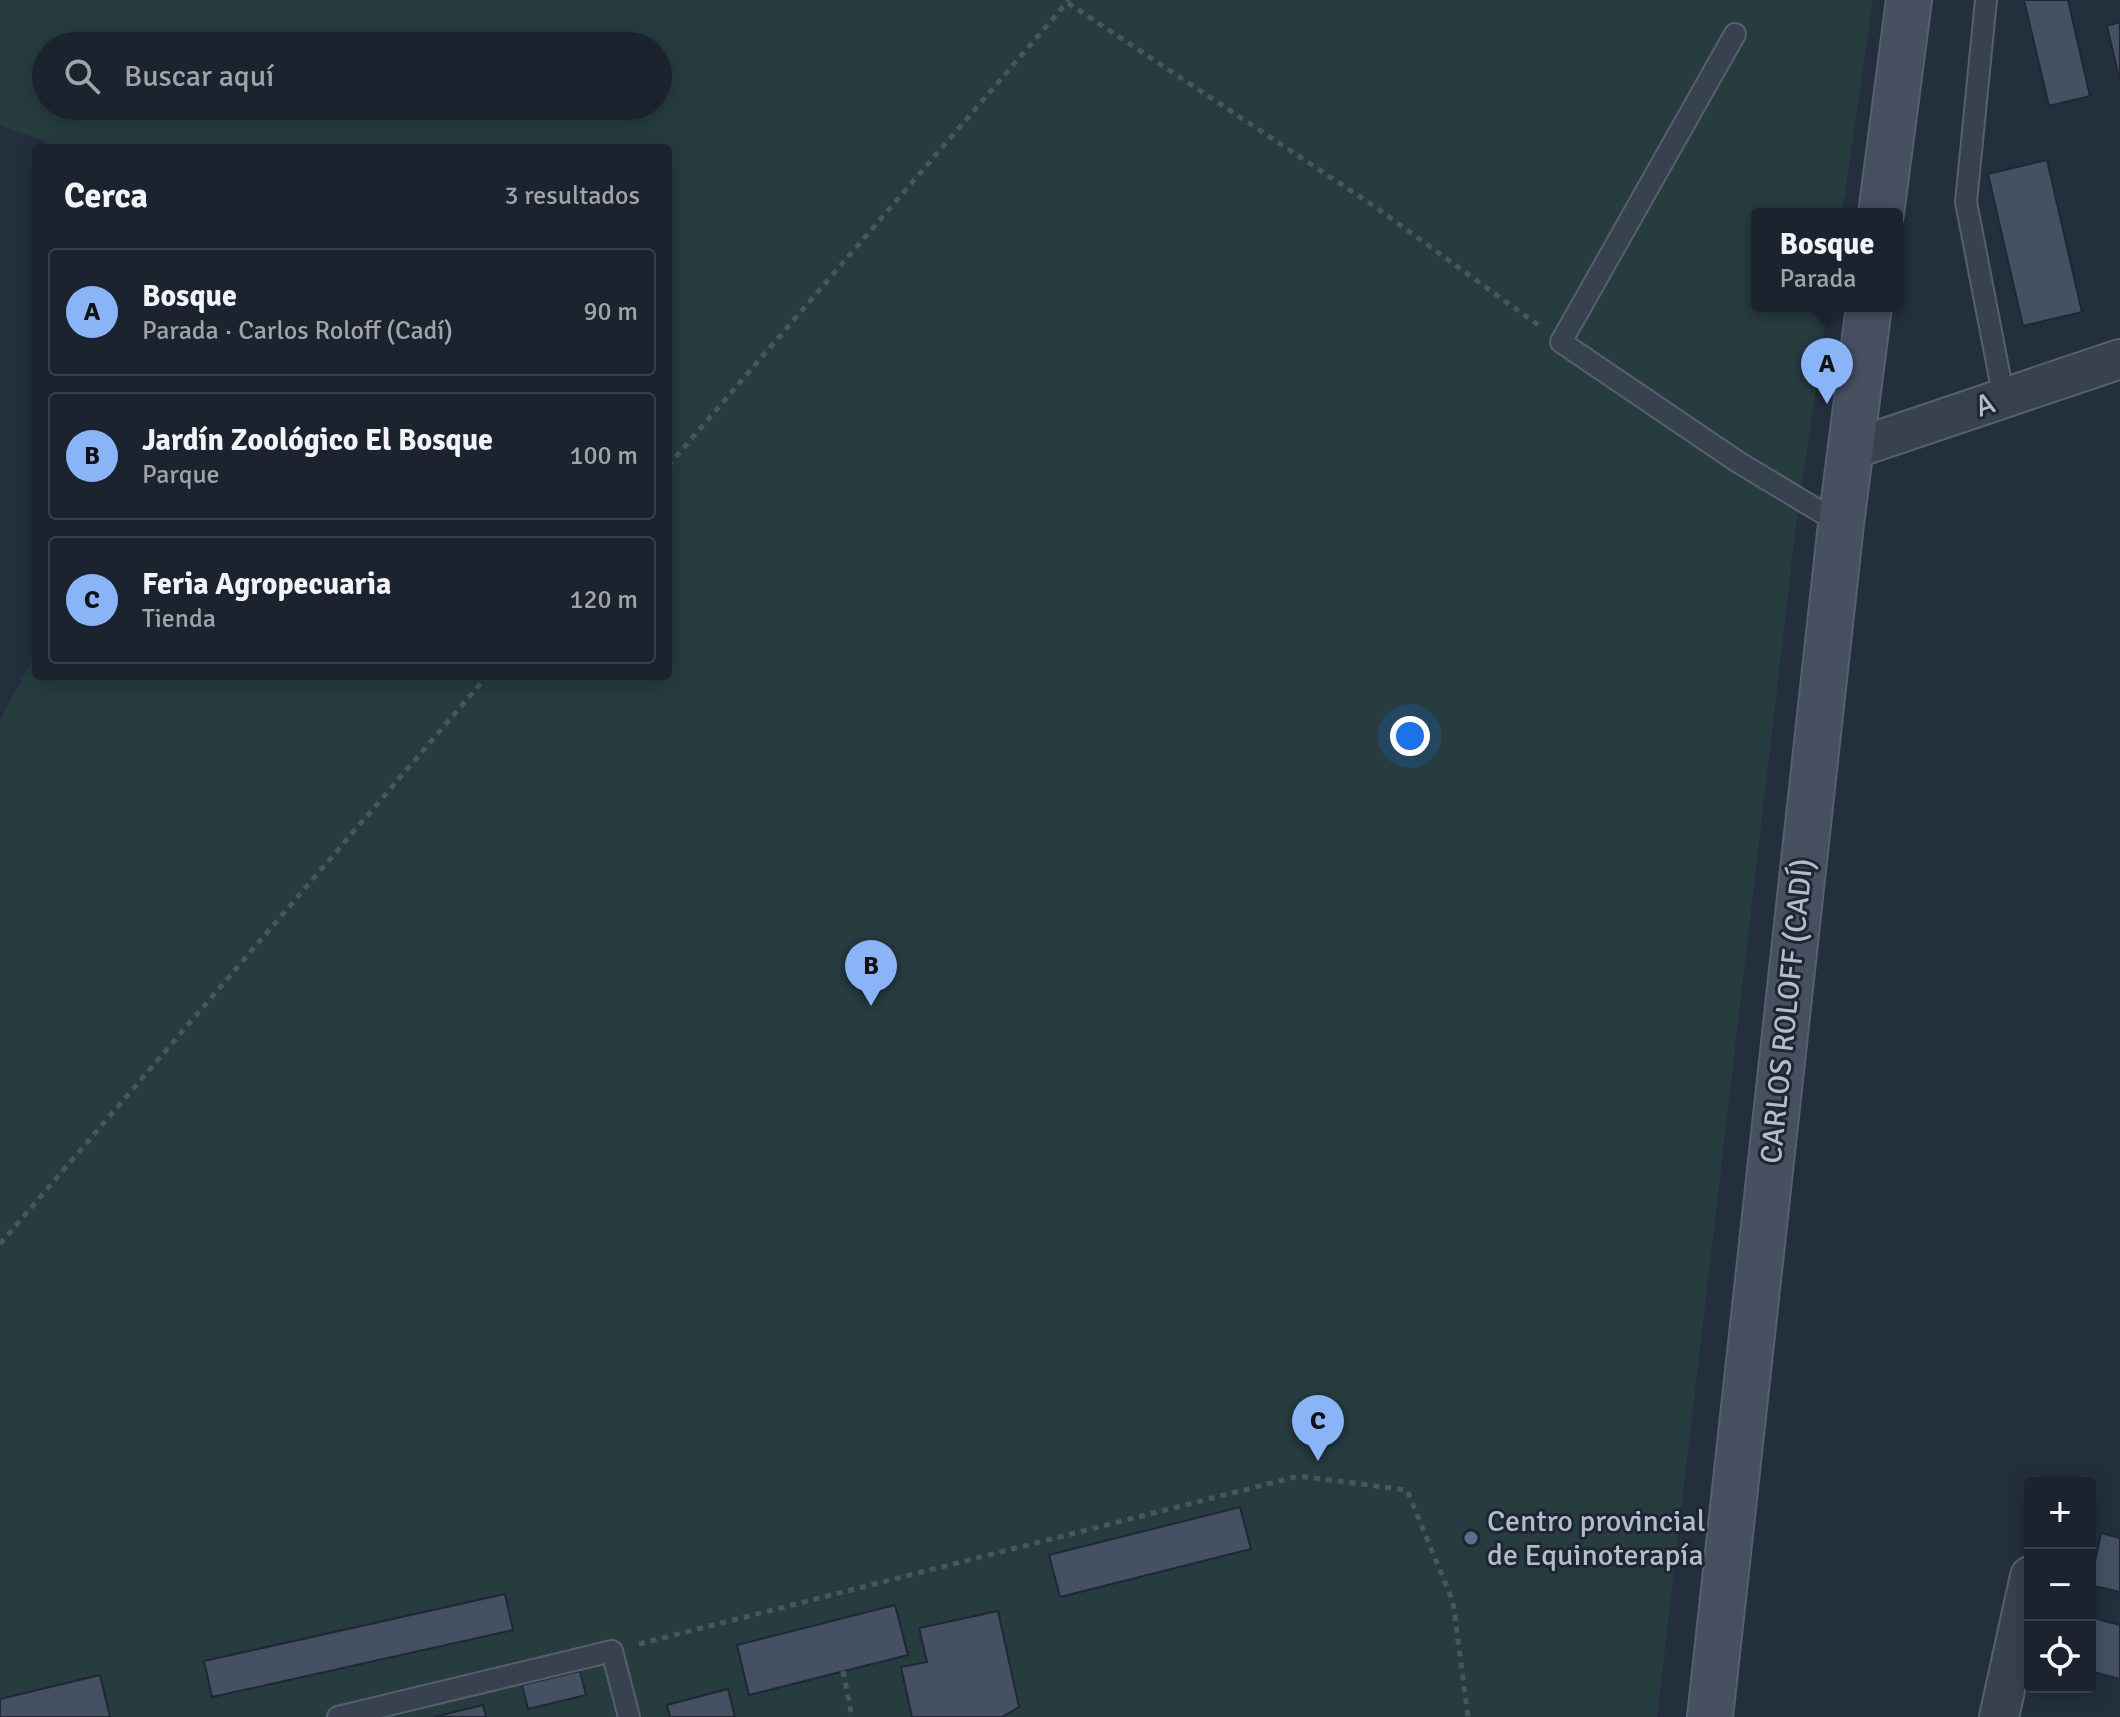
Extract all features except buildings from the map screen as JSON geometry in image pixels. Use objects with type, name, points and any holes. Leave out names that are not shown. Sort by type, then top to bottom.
[{"type":"street","points":[[1882,208],[1909,0]]},
{"type":"street","name":"CARLOS ROLOFF (CADÍ)","points":[[1710,1717],[1841,524],[1868,312]]},
{"type":"street","name":"A","points":[[1850,450],[2120,359]]},
{"type":"street","points":[[1999,1717],[2024,1603]]},
{"type":"lane","points":[[1986,0],[1966,202],[2004,399]]},
{"type":"lane","points":[[1735,34],[1561,342],[1738,462],[1841,524]]},
{"type":"lane","points":[[338,1717],[612,1651],[629,1717]]},
{"type":"path","points":[[672,461],[1068,1],[1374,206],[1561,342]]},
{"type":"path","points":[[0,1244],[484,680]]},
{"type":"path","points":[[612,1651],[1299,1476],[1407,1490],[1453,1602],[1468,1717]]},
{"type":"path","points":[[843,1671],[852,1717]]},
{"type":"green space","points":[[0,0],[1873,0],[1843,208],[1751,208],[1751,312],[1827,312],[1796,526],[1657,1717],[0,1717],[0,720],[32,660],[32,680],[672,680],[672,144],[47,142],[0,126]]},
{"type":"place","name":"Bosque","points":[[1827,404]]},
{"type":"place","name":"Jardín Zoológico El Bosque","points":[[871,1006]]},
{"type":"place","name":"Feria Agropecuaria","points":[[1318,1461]]},
{"type":"place","name":"Centro provincial de Equinoterapía","points":[[1471,1538]]}]
